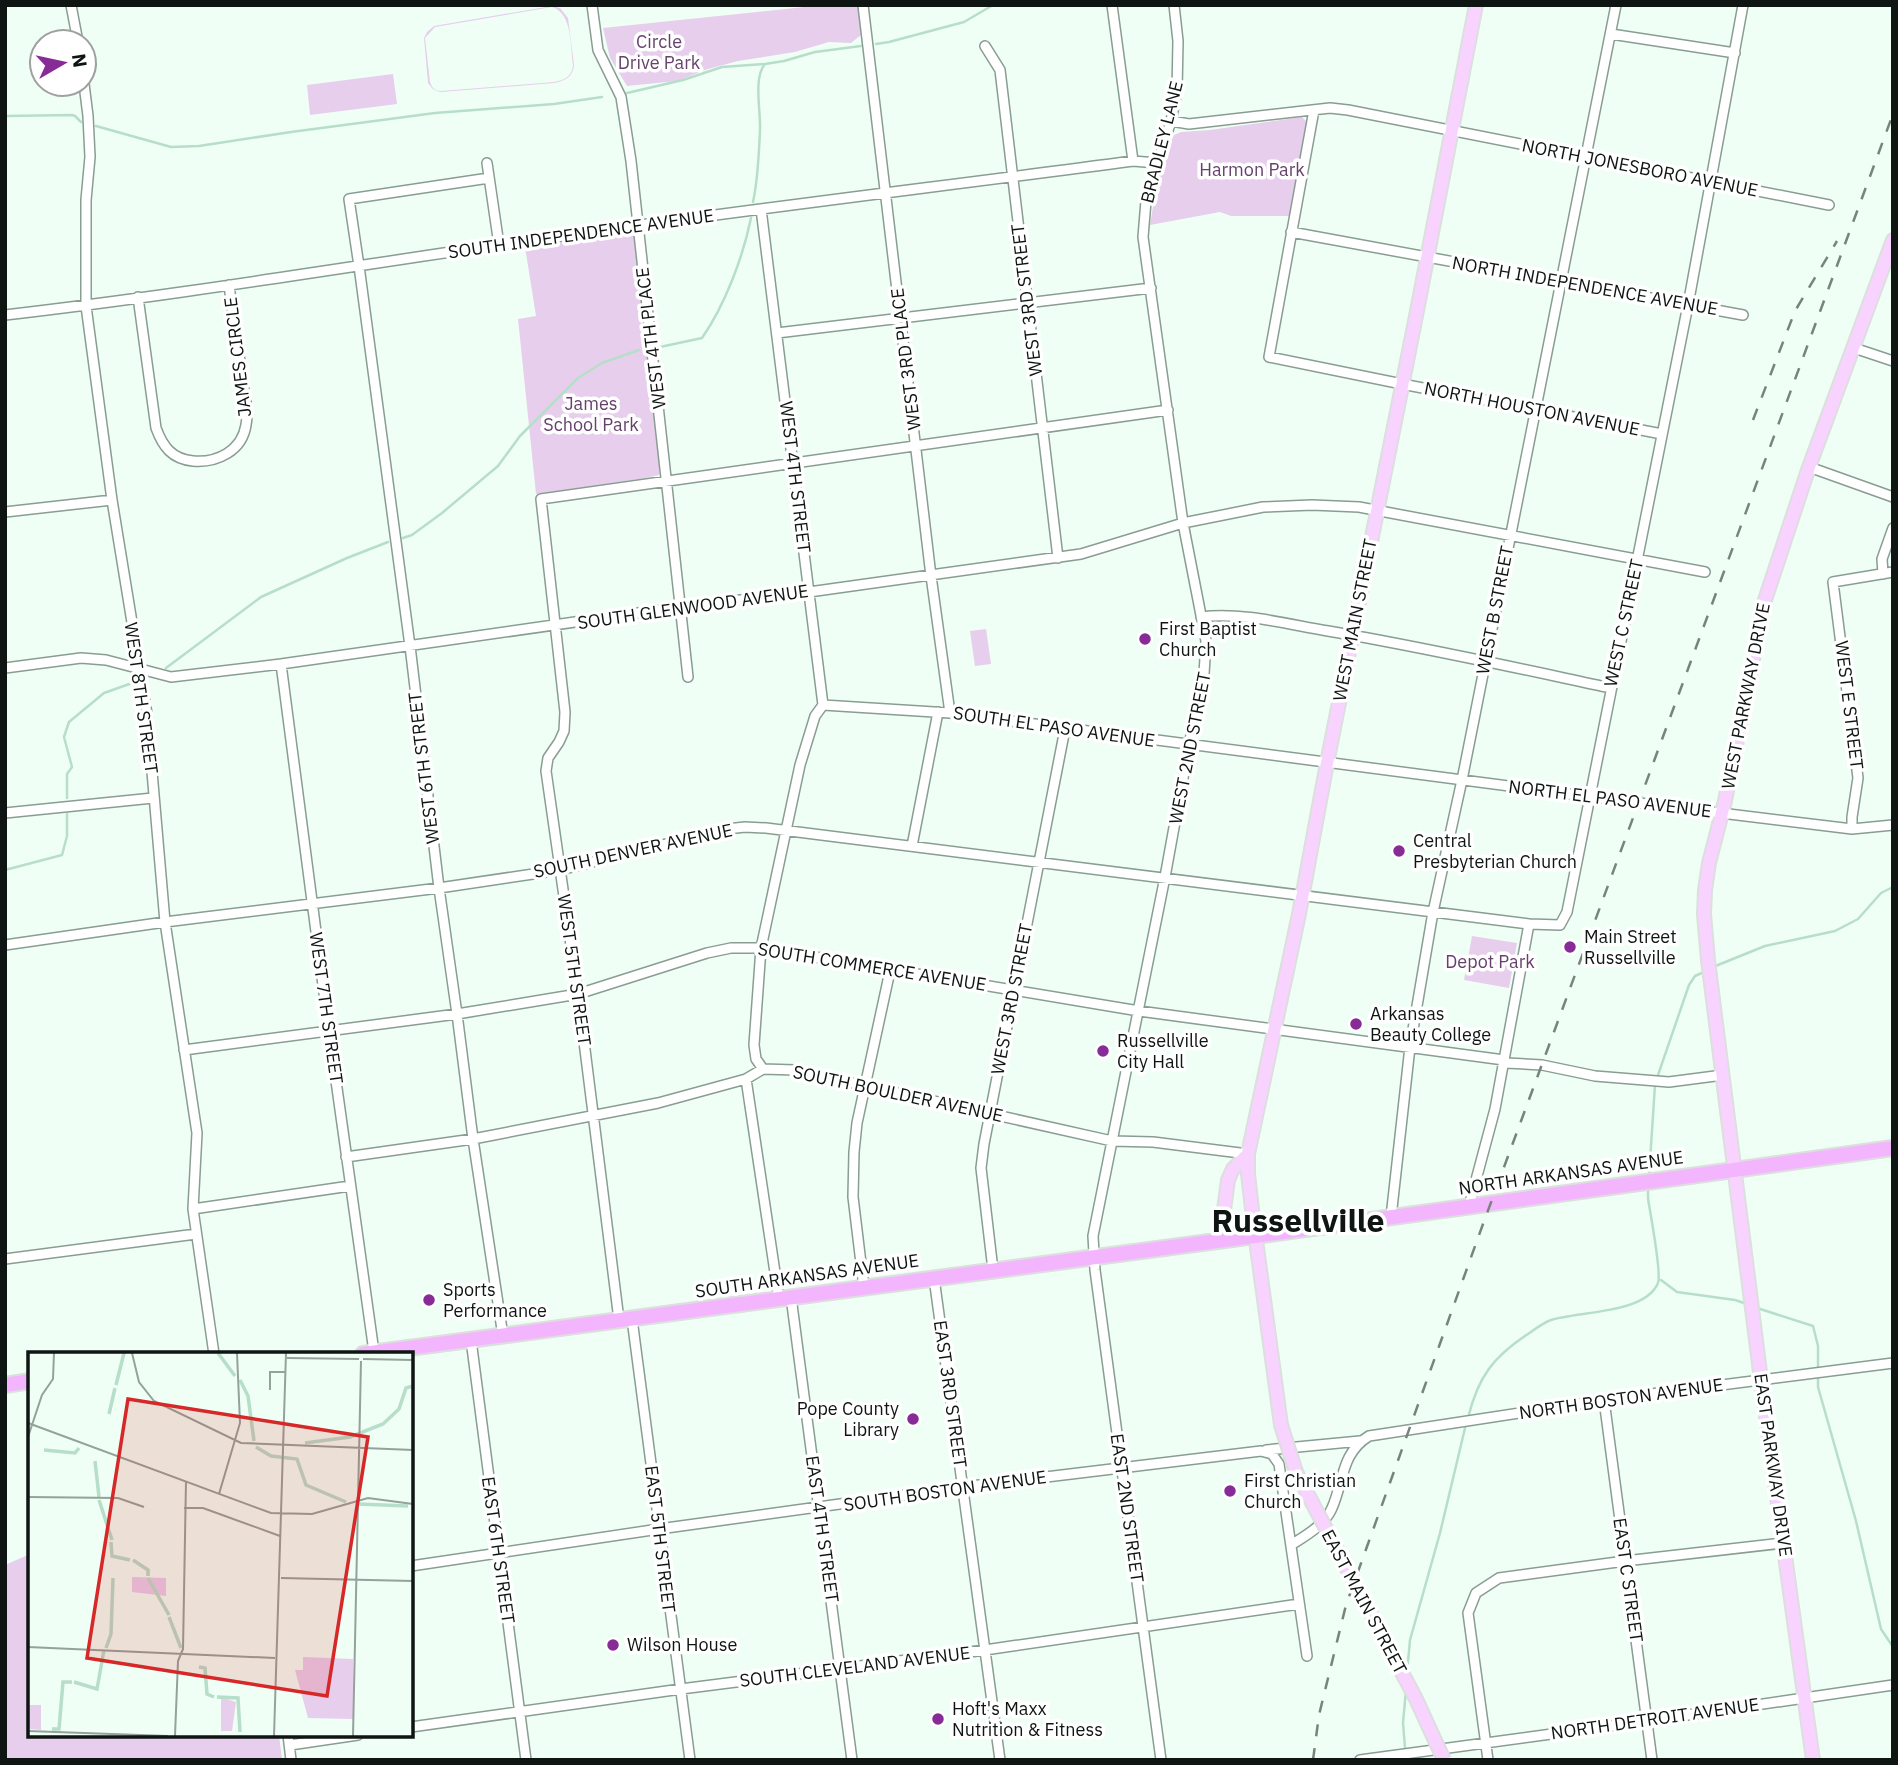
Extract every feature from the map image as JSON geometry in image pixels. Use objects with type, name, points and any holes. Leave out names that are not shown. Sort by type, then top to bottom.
[{"type":"highway","name":"NORTH ARKANSAS AVENUE","points":[[1255,1236],[1893,1148]]},
{"type":"highway","name":"SOUTH ARKANSAS AVENUE","points":[[377,1352],[1255,1236]]},
{"type":"highway","points":[[5,1385],[28,1381]]},
{"type":"main road","name":"WEST MAIN STREET","points":[[1255,1236],[1248,1154],[1303,894],[1326,763],[1476,5]]},
{"type":"main road","name":"WEST PARKWAY DRIVE","points":[[1735,1170],[1705,936],[1705,890],[1709,863],[1764,603],[1810,467],[1893,240]]},
{"type":"main road","points":[[1220,1240],[1228,1180],[1233,1169],[1248,1154]]},
{"type":"main road","name":"EAST PARKWAY DRIVE","points":[[1735,1170],[1813,1760]]},
{"type":"main road","name":"EAST MAIN STREET","points":[[1255,1236],[1281,1425],[1296,1472],[1416,1699],[1444,1760]]},
{"type":"street","points":[[71,5],[75,28]]},
{"type":"street","name":"WEST 4TH PLACE","points":[[592,5],[598,50],[621,97],[638,225],[688,677]]},
{"type":"street","name":"WEST 3RD PLACE","points":[[863,5],[931,576],[950,713]]},
{"type":"street","points":[[1112,5],[1133,161]]},
{"type":"street","name":"BRADLEY LANE","points":[[1143,237],[1146,201],[1171,121],[1177,91],[1179,68],[1174,5]]},
{"type":"street","name":"WEST B STREET","points":[[1391,1217],[1410,1047],[1433,912],[1462,780],[1616,5]]},
{"type":"street","name":"WEST C STREET","points":[[1529,924],[1560,925],[1567,915],[1688,304],[1743,5]]},
{"type":"street","points":[[1611,34],[1735,53]]},
{"type":"street","name":"WEST 3RD STREET","points":[[985,46],[1000,69],[1058,558]]},
{"type":"street","name":"WEST 8TH STREET","points":[[86,98],[90,157],[86,200],[86,306],[112,500],[147,714],[165,922],[197,1133],[193,1209],[214,1352]]},
{"type":"street","name":"NORTH JONESBORO AVENUE","points":[[1171,121],[1189,124],[1330,108],[1348,110],[1829,205]]},
{"type":"street","points":[[1314,110],[1292,232],[1428,257]]},
{"type":"street","name":"SOUTH INDEPENDENCE AVENUE","points":[[5,316],[638,225],[1133,161],[1157,163]]},
{"type":"street","points":[[487,163],[499,244]]},
{"type":"street","name":"WEST 6TH STREET","points":[[489,178],[349,200],[473,1139],[503,1336]]},
{"type":"street","name":"WEST 4TH STREET","points":[[761,209],[823,705]]},
{"type":"street","name":"NORTH HOUSTON AVENUE","points":[[1292,232],[1269,357],[1662,434]]},
{"type":"street","name":"WEST 2ND STREET","points":[[1093,1256],[1093,1236],[1207,660],[1206,641],[1183,523],[1143,237]]},
{"type":"street","name":"NORTH INDEPENDENCE AVENUE","points":[[1428,257],[1743,315]]},
{"type":"street","name":"JAMES CIRCLE","points":[[138,298],[156,428],[161,440],[166,449],[178,458],[209,461],[225,456],[235,448],[246,426],[229,285]]},
{"type":"street","points":[[777,333],[1151,288]]},
{"type":"street","points":[[1854,348],[1893,361]]},
{"type":"street","points":[[667,482],[1168,410]]},
{"type":"street","points":[[1810,467],[1893,497]]},
{"type":"street","name":"WEST 5TH STREET","points":[[626,1320],[546,771],[548,758],[564,731],[565,712],[541,499],[667,482]]},
{"type":"street","points":[[5,512],[112,500]]},
{"type":"street","name":"SOUTH GLENWOOD AVENUE","points":[[5,668],[81,658],[106,660],[171,677],[281,664],[680,607],[1058,558],[1081,554],[1183,523],[1264,507],[1312,505],[1378,510],[1706,572]]},
{"type":"street","points":[[1888,573],[1882,559],[1893,528]]},
{"type":"street","name":"WEST E STREET","points":[[1852,829],[1858,778],[1833,582],[1888,573]]},
{"type":"street","points":[[1201,617],[1256,618],[1611,688]]},
{"type":"street","name":"WEST 7TH STREET","points":[[281,664],[350,1186],[369,1352]]},
{"type":"street","points":[[346,1157],[473,1139],[658,1103],[746,1079],[763,1069],[756,1059],[754,1045],[761,948],[800,765],[815,716],[823,705]]},
{"type":"street","name":"SOUTH EL PASO AVENUE","points":[[823,705],[950,713],[1326,763]]},
{"type":"street","points":[[912,846],[938,712]]},
{"type":"street","name":"WEST 3RD STREET","points":[[993,1270],[981,1168],[989,1114],[1065,729]]},
{"type":"street","name":"NORTH EL PASO AVENUE","points":[[1326,763],[1852,829],[1893,825]]},
{"type":"street","points":[[5,813],[153,798]]},
{"type":"street","name":"SOUTH DENVER AVENUE","points":[[5,945],[560,870],[727,829],[745,827],[1529,924]]},
{"type":"street","points":[[1469,1206],[1495,1109],[1529,924]]},
{"type":"street","name":"SOUTH COMMERCE AVENUE","points":[[184,1050],[457,1014],[578,994],[731,947],[761,948],[1139,1011],[1504,1060],[1507,1063],[1542,1065],[1595,1076],[1669,1082],[1723,1075]]},
{"type":"street","points":[[864,1288],[853,1197],[853,1152],[890,971]]},
{"type":"street","name":"SOUTH BOULDER AVENUE","points":[[763,1069],[795,1070],[1112,1141],[1153,1142],[1248,1154]]},
{"type":"street","points":[[746,1079],[785,1298]]},
{"type":"street","points":[[193,1209],[350,1186]]},
{"type":"street","points":[[5,1259],[196,1234]]},
{"type":"street","name":"EAST 2ND STREET","points":[[1093,1256],[1161,1760]]},
{"type":"street","name":"EAST 3RD STREET","points":[[934,1278],[1000,1760]]},
{"type":"street","name":"EAST 4TH STREET","points":[[785,1298],[819,1508],[852,1760]]},
{"type":"street","name":"EAST 5TH STREET","points":[[626,1320],[659,1529],[690,1760]]},
{"type":"street","name":"EAST 6TH STREET","points":[[471,1340],[526,1760]]},
{"type":"street","name":"NORTH BOSTON AVENUE","points":[[1362,1441],[1369,1436],[1604,1400],[1893,1363]]},
{"type":"street","name":"EAST C STREET","points":[[1604,1400],[1652,1760]]},
{"type":"street","points":[[1261,1451],[1362,1441]]},
{"type":"street","points":[[1307,1656],[1291,1545],[1323,1521],[1332,1510],[1346,1463],[1357,1443],[1362,1441]]},
{"type":"street","name":"SOUTH BOSTON AVENUE","points":[[413,1566],[963,1487],[1261,1451],[1272,1454],[1279,1464],[1291,1545]]},
{"type":"street","points":[[1488,1760],[1468,1613],[1476,1593],[1499,1578],[1783,1542]]},
{"type":"street","name":"SOUTH CLEVELAND AVENUE","points":[[413,1727],[985,1650],[1299,1604]]},
{"type":"street","name":"NORTH DETROIT AVENUE","points":[[1360,1760],[1893,1685]]},
{"type":"street","points":[[291,1760],[289,1740],[330,1737]]},
{"type":"green space","name":"Circle Drive Park","points":[[823,5],[858,5],[861,35],[851,43],[829,42],[795,52],[738,61],[677,81],[627,86],[610,58],[603,28]]},
{"type":"green space","points":[[552,6],[560,8],[568,18],[574,65],[572,73],[562,81],[554,83],[441,92],[435,90],[554,82],[564,79],[571,72],[573,65],[569,32],[564,16],[552,7],[435,27],[425,38],[430,82],[435,90],[428,83],[424,38],[434,26]]},
{"type":"green space","points":[[393,74],[397,104],[310,115],[307,85]]},
{"type":"green space","name":"Harmon Park","points":[[1302,117],[1307,122],[1290,216],[1231,216],[1220,212],[1150,225],[1157,182],[1172,136],[1181,132]]},
{"type":"green space","name":"James School Park","points":[[626,234],[635,236],[661,465],[659,475],[536,494],[518,319],[536,316],[525,247]]},
{"type":"green space","points":[[986,629],[991,664],[975,666],[970,631]]},
{"type":"green space","name":"Depot Park","points":[[1472,936],[1517,943],[1509,988],[1464,980]]},
{"type":"green space","points":[[28,1555],[28,1737],[279,1737],[282,1760],[5,1760],[5,1565]]},
{"type":"waterway","points":[[876,44],[964,22],[993,5]]},
{"type":"waterway","points":[[753,202],[760,139],[758,86],[765,64],[815,52],[861,46]]},
{"type":"waterway","points":[[627,93],[683,80],[722,67],[765,64]]},
{"type":"waterway","points":[[96,126],[171,147],[199,146],[435,113],[554,104],[602,97]]},
{"type":"waterway","points":[[5,116],[72,115],[81,122]]},
{"type":"waterway","points":[[660,347],[702,338],[732,280],[751,218]]},
{"type":"waterway","points":[[403,538],[412,535],[442,513],[498,466],[520,436],[578,378],[602,363],[639,350]]},
{"type":"waterway","points":[[166,668],[261,597],[388,542]]},
{"type":"waterway","points":[[67,798],[67,774],[72,767],[64,737],[69,722],[104,693],[135,682]]},
{"type":"waterway","points":[[5,870],[62,855],[67,836],[67,814]]},
{"type":"waterway","points":[[1713,967],[1765,946],[1835,931],[1858,919],[1881,893],[1893,887]]},
{"type":"waterway","points":[[1657,1078],[1689,985],[1695,976],[1704,972]]},
{"type":"waterway","points":[[1649,1176],[1655,1085]]},
{"type":"waterway","points":[[1468,1418],[1482,1379],[1489,1369],[1505,1351],[1536,1328],[1563,1317],[1626,1306],[1651,1293],[1659,1277],[1648,1186]]},
{"type":"waterway","points":[[1661,1280],[1677,1292],[1747,1304]]},
{"type":"waterway","points":[[1757,1308],[1813,1326],[1818,1346],[1818,1369]]},
{"type":"waterway","points":[[1818,1375],[1818,1387],[1856,1521],[1881,1629],[1893,1647]]},
{"type":"waterway","points":[[1407,1673],[1410,1640],[1440,1533],[1466,1424]]},
{"type":"waterway","points":[[1406,1690],[1403,1723],[1406,1760]]},
{"type":"railway","points":[[1313,1760],[1319,1715],[1346,1605],[1483,1224],[1893,114]]},
{"type":"railway","points":[[1753,420],[1795,311],[1837,241]]},
{"type":"place","name":"First Baptist Church","points":[[1145,639]]},
{"type":"place","name":"Central Presbyterian Church","points":[[1399,851]]},
{"type":"place","name":"Main Street Russellville","points":[[1570,947]]},
{"type":"place","name":"Arkansas Beauty College","points":[[1356,1024]]},
{"type":"place","name":"Russellville City Hall","points":[[1103,1051]]},
{"type":"place","name":"Sports Performance","points":[[429,1300]]},
{"type":"place","name":"Pope County Library","points":[[913,1419]]},
{"type":"place","name":"First Christian Church","points":[[1230,1491]]},
{"type":"place","name":"Wilson House","points":[[613,1645]]},
{"type":"place","name":"Hoft's Maxx Nutrition & Fitness","points":[[938,1719]]},
{"type":"district","name":"Russellville","points":[[1298,1221]]}]
